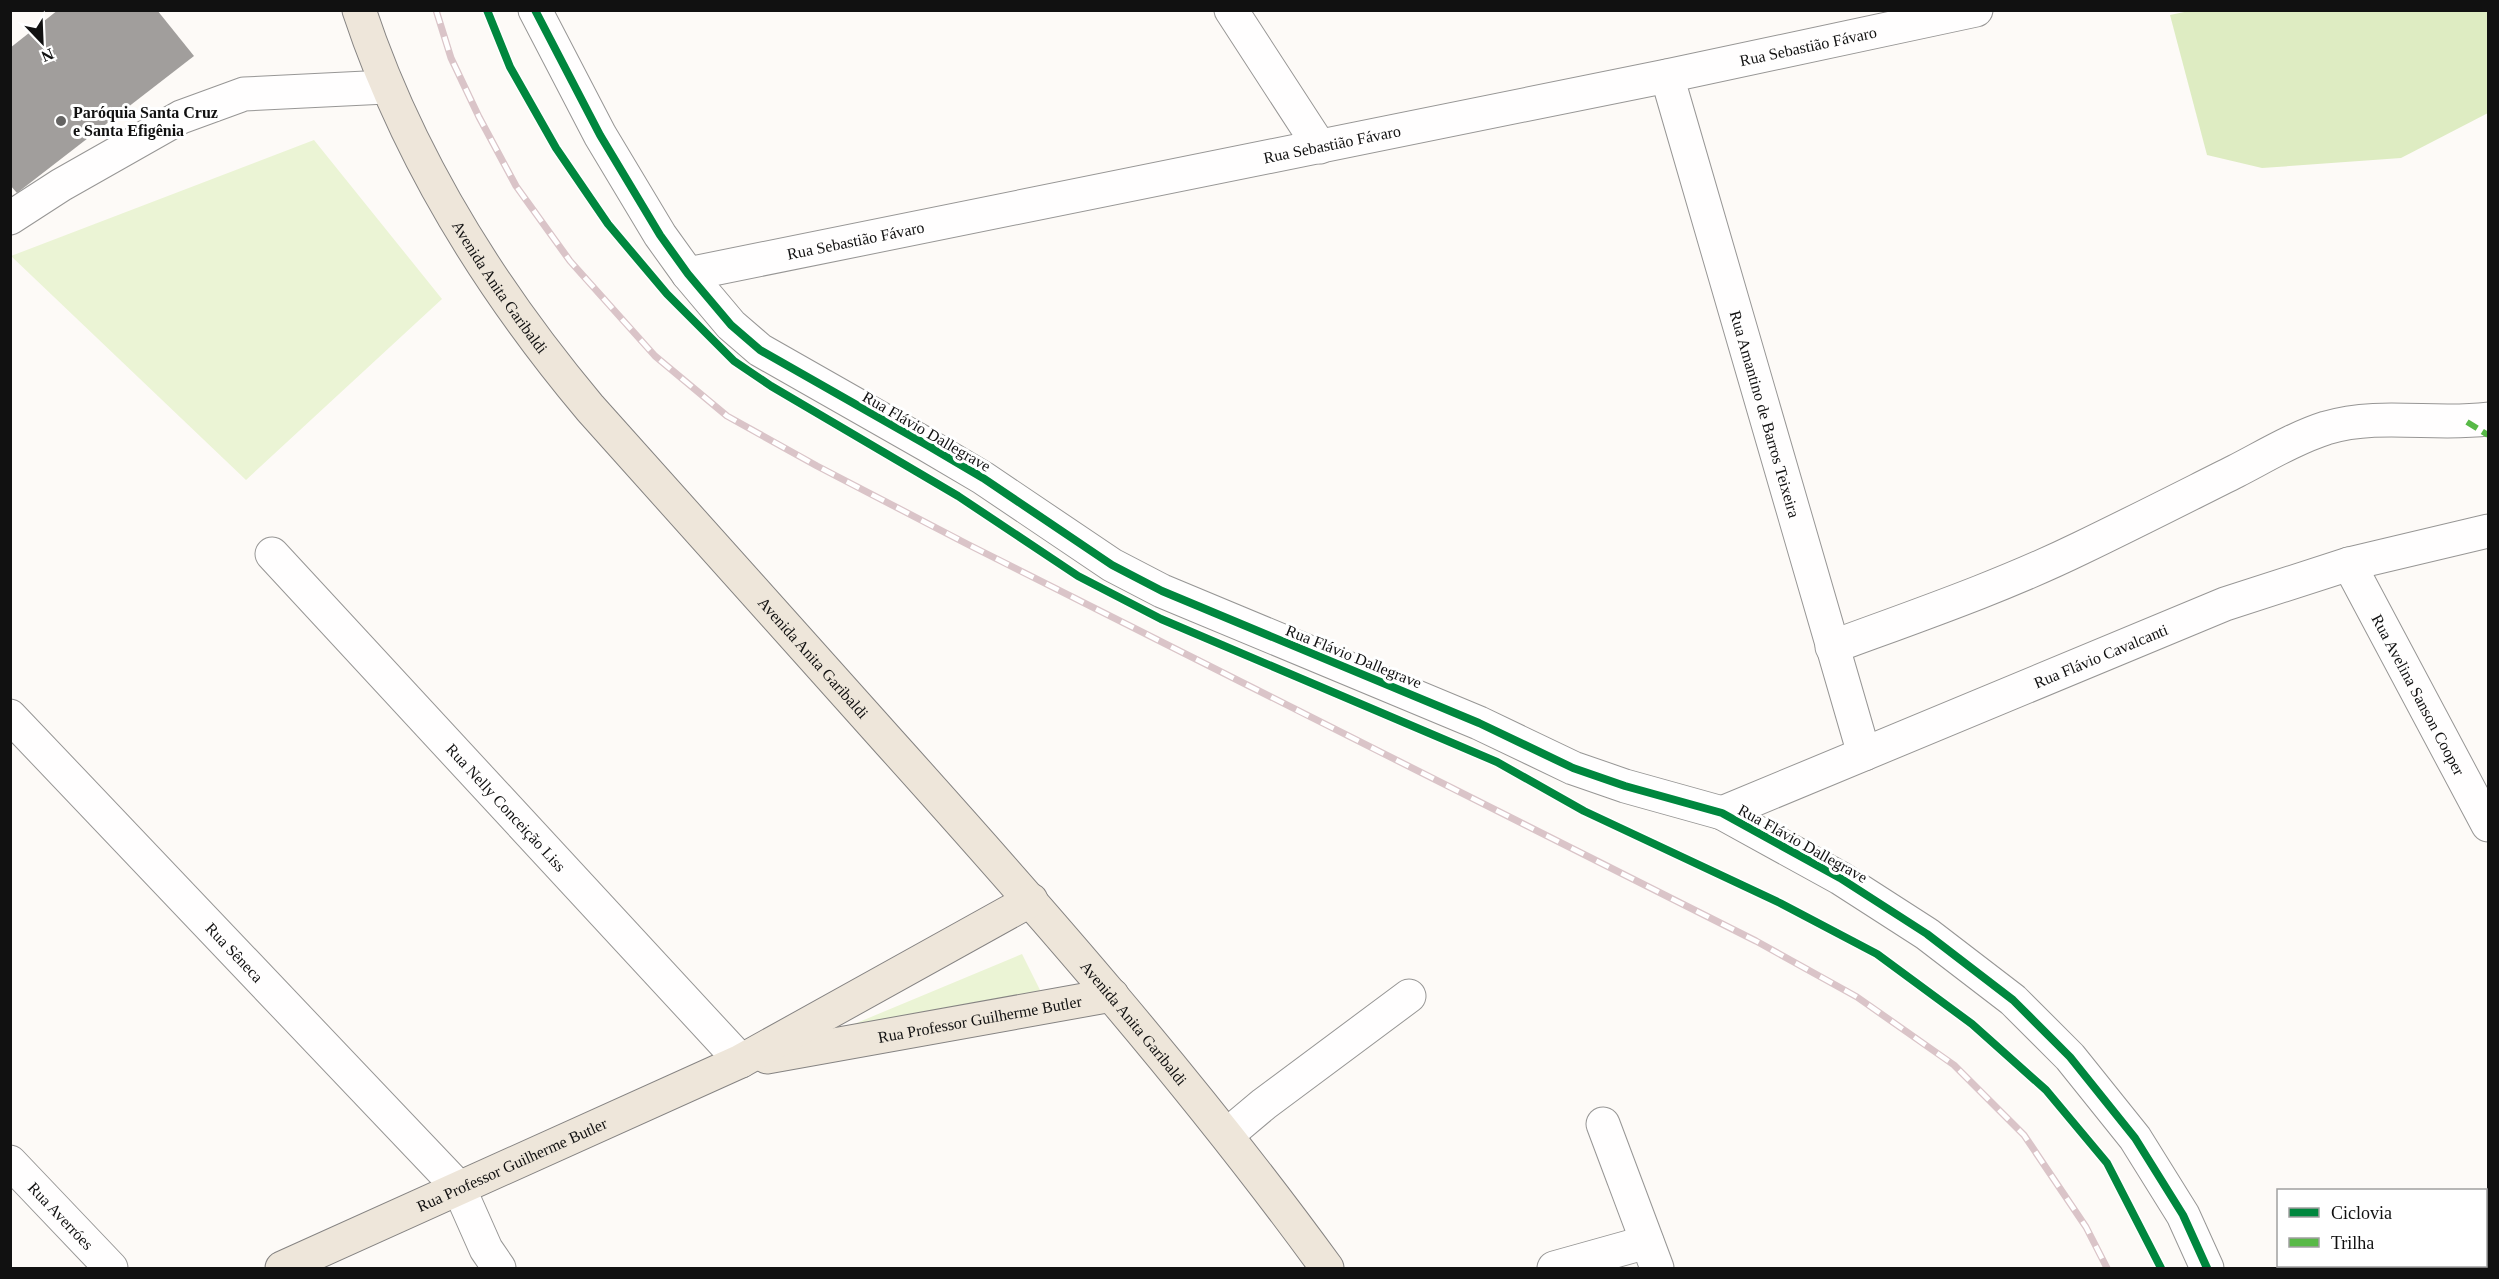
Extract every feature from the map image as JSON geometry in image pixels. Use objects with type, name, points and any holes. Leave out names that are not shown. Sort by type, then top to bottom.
[{"type":"main road","name":"Avenida Anita Garibaldi","points":[[359,10],[386,87],[455,222],[502,296],[548,357],[590,408],[1031,900],[1227,1135],[1327,1269]]},
{"type":"main road","name":"Rua Professor Guilherme Butler","points":[[282,1269],[741,1061],[1031,900]]},
{"type":"main road","name":"Rua Professor Guilherme Butler","points":[[741,1061],[1112,995]]},
{"type":"street","name":"Rua Flávio Dallegrave","points":[[535,10],[600,135],[660,235],[688,274],[731,325],[760,350],[983,478],[1112,565],[1161,591],[1479,723],[1573,768],[1624,786],[1722,813],[1879,902],[1927,934],[2013,1000],[2070,1057],[2135,1138],[2183,1215],[2207,1269]]},
{"type":"street","points":[[1231,10],[1320,147]]},
{"type":"street","name":"Rua Sebastião Fávaro","points":[[688,274],[1320,147],[1976,10]]},
{"type":"street","name":"Rua Amantino de Barros Teixeira","points":[[1666,76],[1864,754]]},
{"type":"street","points":[[10,218],[61,185],[181,117],[244,94],[386,87]]},
{"type":"street","points":[[1832,647],[2003,583],[2069,554],[2325,428],[2361,420],[2397,418],[2467,422],[2488,419]]},
{"type":"street","name":"Rua Flávio Cavalcanti","points":[[1722,813],[2225,604],[2349,564],[2488,531]]},
{"type":"street","name":"Rua Nelly Conceição Liss","points":[[272,554],[741,1061]]},
{"type":"street","name":"Rua Avelina Sanson Cooper","points":[[2349,564],[2488,825]]},
{"type":"street","name":"Rua Sêneca","points":[[10,716],[459,1188],[486,1249],[499,1269]]},
{"type":"street","points":[[1227,1135],[1264,1104],[1409,996]]},
{"type":"street","points":[[1554,1269],[1652,1255],[1603,1124]]},
{"type":"street","name":"Rua Averróes","points":[[10,1162],[111,1269]]},
{"type":"green space","points":[[2189,11],[2488,11],[2488,113],[2401,158],[2262,168],[2207,155],[2170,15]]},
{"type":"green space","points":[[314,140],[442,299],[246,480],[11,256]]},
{"type":"green space","points":[[1022,954],[1041,992],[847,1027]]},
{"type":"building","name":"Paróquia Santa Cruz e Santa Efigênia","points":[[58,10],[157,10],[194,56],[17,193],[10,185],[10,48]]},
{"type":"railway","points":[[436,10],[451,58],[516,186],[570,261],[655,356],[727,416],[969,545],[1756,941],[1857,997],[1954,1065],[2024,1135],[2086,1227],[2107,1268]]},
{"type":"marked path","points":[[2467,422],[2488,435]]},
{"type":"cycle path","points":[[487,10],[510,67],[556,148],[608,224],[667,294],[734,361],[771,386],[958,496],[1078,576],[1161,619],[1497,762],[1584,811],[1780,903],[1877,954],[1972,1024],[2046,1090],[2107,1163],[2161,1268]]},
{"type":"cycle path","points":[[535,10],[600,135],[660,235],[688,274],[731,325],[760,350],[983,478],[1112,565],[1162,591],[1479,723],[1573,768],[1625,786],[1722,813],[1840,878],[1927,934],[2013,1000],[2070,1057],[2135,1138],[2183,1215],[2207,1268]]},
{"type":"place","name":"Paróquia Santa Cruz e Santa Efigênia","points":[[61,121]]}]
